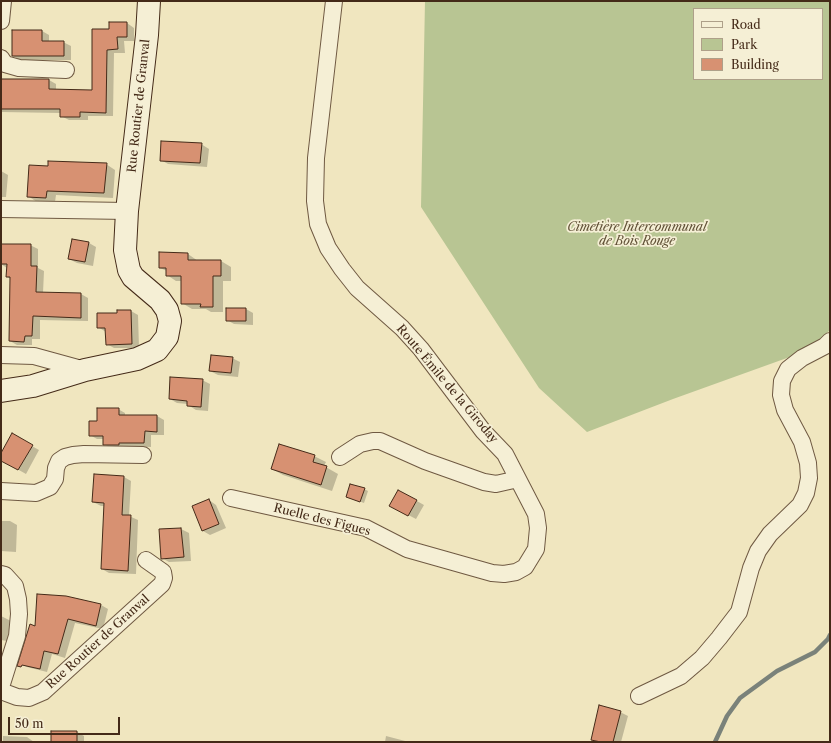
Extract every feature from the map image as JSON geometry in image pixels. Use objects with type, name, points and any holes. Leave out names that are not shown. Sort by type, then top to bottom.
[{"type":"street","points":[[1,23],[2,1]]},
{"type":"street","name":"Rue Routier de Granval","points":[[1,391],[33,386],[85,370],[137,359],[157,350],[167,337],[170,321],[167,310],[160,300],[133,277],[129,270],[124,250],[147,35],[149,1]]},
{"type":"street","name":"Route Émile de la Giroday","points":[[334,1],[316,158],[315,201],[318,224],[328,248],[342,270],[357,288],[402,328],[421,349],[483,431],[505,454],[518,479]]},
{"type":"street","points":[[1,58],[5,64],[19,68],[66,70]]},
{"type":"street","points":[[1,209],[127,211]]},
{"type":"street","points":[[639,696],[681,676],[702,658],[720,638],[739,612],[751,568],[758,551],[770,534],[800,506],[806,493],[809,478],[808,462],[802,442],[784,410],[781,395],[782,381],[788,369],[802,358],[825,346],[830,341]]},
{"type":"street","points":[[1,355],[34,356],[85,370]]},
{"type":"street","points":[[340,457],[360,444],[373,441],[380,442],[425,461],[484,482],[496,484],[518,479]]},
{"type":"street","points":[[1,492],[36,493],[50,487],[55,479],[56,468],[59,461],[65,457],[84,454],[143,455]]},
{"type":"street","name":"Ruelle des Figues","points":[[231,498],[366,528],[407,549],[492,573],[504,574],[516,572],[525,566],[536,549],[538,540],[536,514],[518,479]]},
{"type":"street","name":"Rue Routier de Granval","points":[[1,691],[17,697],[29,698],[43,692],[162,584],[164,578],[163,572],[146,560]]},
{"type":"street","points":[[1,574],[5,575],[15,586],[18,598],[19,614],[17,636],[1,687]]},
{"type":"green space","name":"Cimetière Intercommunal de Bois Rouge","points":[[425,1],[830,1],[830,330],[818,341],[798,354],[587,432],[539,388],[421,207]]},
{"type":"building","points":[[109,22],[127,22],[127,37],[117,37],[118,49],[107,50],[106,113],[80,112],[80,117],[60,117],[60,109],[1,109],[1,79],[49,79],[49,89],[92,90],[92,29],[109,29]]},
{"type":"building","points":[[12,30],[42,30],[42,41],[64,41],[64,56],[12,56]]},
{"type":"building","points":[[161,141],[202,143],[200,163],[160,161]]},
{"type":"building","points":[[48,161],[107,163],[104,193],[47,191],[46,198],[27,197],[29,165],[48,166]]},
{"type":"building","points":[[72,239],[89,242],[85,262],[68,259]]},
{"type":"building","points":[[1,244],[31,244],[31,266],[37,266],[36,292],[81,293],[81,318],[33,316],[32,336],[25,336],[24,342],[9,341],[10,277],[6,277],[7,264],[1,264]]},
{"type":"building","points":[[159,252],[188,253],[188,260],[221,260],[221,276],[213,276],[213,307],[200,307],[201,304],[181,304],[181,276],[166,276],[166,268],[159,268]]},
{"type":"building","points":[[226,308],[246,308],[246,321],[226,321]]},
{"type":"building","points":[[117,310],[131,310],[132,344],[106,345],[105,328],[97,328],[97,313],[117,313]]},
{"type":"building","points":[[211,355],[233,357],[231,373],[209,371]]},
{"type":"building","points":[[170,377],[203,379],[201,407],[187,406],[187,401],[169,399]]},
{"type":"building","points":[[97,408],[119,408],[119,415],[157,415],[157,432],[145,431],[144,443],[119,443],[119,445],[103,445],[103,436],[89,436],[89,421],[97,421]]},
{"type":"building","points":[[12,433],[33,445],[18,470],[1,461],[1,453]]},
{"type":"building","points":[[279,444],[315,455],[313,462],[327,466],[321,485],[271,469]]},
{"type":"building","points":[[94,474],[124,476],[122,515],[131,515],[128,571],[101,569],[104,503],[92,502]]},
{"type":"building","points":[[350,484],[365,488],[360,502],[346,497]]},
{"type":"building","points":[[398,490],[417,500],[408,516],[389,506]]},
{"type":"building","points":[[209,499],[219,524],[202,531],[192,506]]},
{"type":"building","points":[[181,528],[184,557],[161,559],[159,529]]},
{"type":"building","points":[[37,594],[66,596],[101,604],[96,626],[68,619],[58,654],[44,651],[40,669],[22,665],[21,667],[17,666],[30,624],[35,626]]},
{"type":"building","points":[[599,705],[621,711],[613,742],[591,740]]},
{"type":"building","points":[[51,731],[77,731],[77,742],[51,742]]},
{"type":"waterway","points":[[715,742],[727,716],[740,698],[777,671],[815,652],[830,635]]}]
